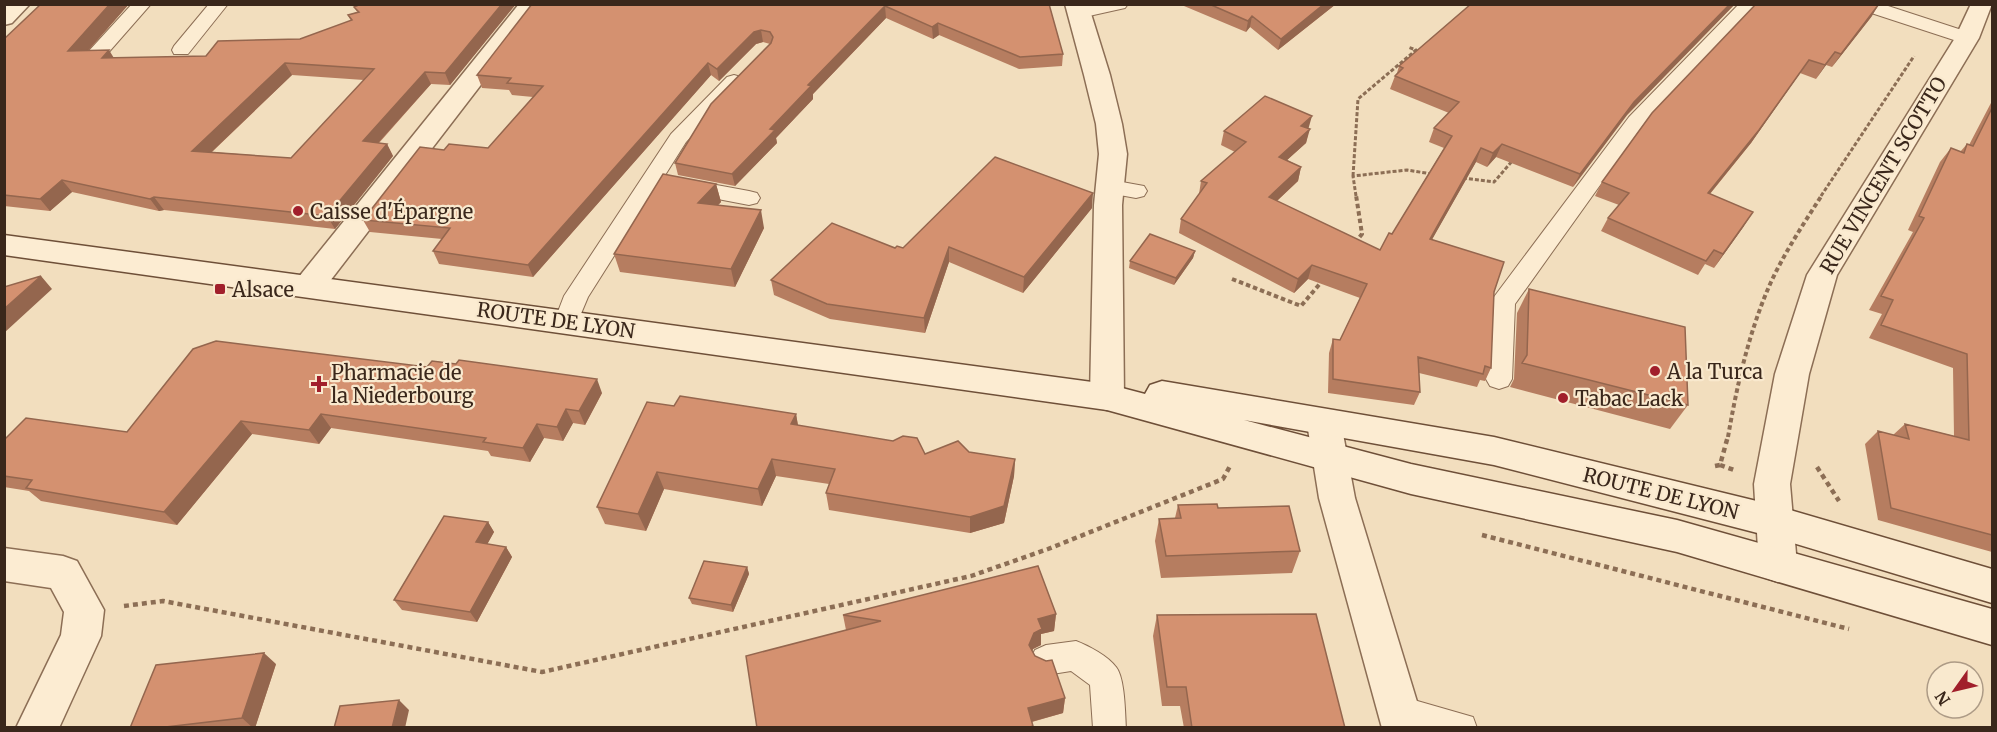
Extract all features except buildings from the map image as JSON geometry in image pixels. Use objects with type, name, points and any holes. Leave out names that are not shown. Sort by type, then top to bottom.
[{"type":"street","points":[[4,18],[19,4]]},
{"type":"street","points":[[309,286],[532,4]]},
{"type":"street","name":"RUE VINCENT SCOTTO","points":[[1778,566],[1772,483],[1792,374],[1822,274],[1967,38],[1983,4]]},
{"type":"street","points":[[1078,9],[1108,124],[1113,154],[1124,189],[1108,206],[1107,397]]},
{"type":"street","name":"ROUTE DE LYON","points":[[4,245],[1107,397],[1327,441],[1516,502],[1658,531],[1992,627]]},
{"type":"street","points":[[1327,441],[1337,498],[1402,720]]},
{"type":"street","name":"ROUTE DE LYON","points":[[1327,441],[1494,451],[1773,521],[1992,586]]},
{"type":"street","points":[[4,564],[63,573],[84,610],[81,636],[37,728]]},
{"type":"lane","points":[[94,57],[142,4]]},
{"type":"lane","points":[[181,50],[219,4]]},
{"type":"lane","points":[[1078,9],[1119,4]]},
{"type":"lane","points":[[1498,379],[1503,303],[1636,121],[1750,4]]},
{"type":"lane","points":[[1862,4],[1967,38]]},
{"type":"lane","points":[[566,322],[576,296],[678,138],[748,66]]},
{"type":"lane","points":[[651,179],[749,198]]},
{"type":"lane","points":[[1046,660],[1076,656],[1105,676],[1110,728]]},
{"type":"lane","points":[[1402,720],[1461,728]]},
{"type":"path","points":[[1354,243],[1362,234],[1353,176],[1358,99],[1416,50],[1408,47]]},
{"type":"path","points":[[1461,177],[1494,182],[1518,155]]},
{"type":"path","points":[[1353,176],[1407,170],[1440,175]]},
{"type":"path","points":[[1232,279],[1301,306],[1324,279]]},
{"type":"path","points":[[1814,459],[1820,476],[1841,504]]},
{"type":"path","points":[[84,610],[163,601],[542,672],[971,576],[1048,549],[1223,479],[1230,469],[1231,460]]},
{"type":"path","points":[[1720,465],[1731,469]]},
{"type":"path","points":[[1475,533],[1850,629]]},
{"type":"place","name":"Caisse d'Épargne","points":[[298,211]]},
{"type":"place","name":"Alsace","points":[[220,289]]},
{"type":"place","name":"A la Turca","points":[[1655,371]]},
{"type":"place","name":"Pharmacie de la Niederbourg","points":[[319,384]]},
{"type":"place","name":"Tabac Lack","points":[[1563,398]]}]
